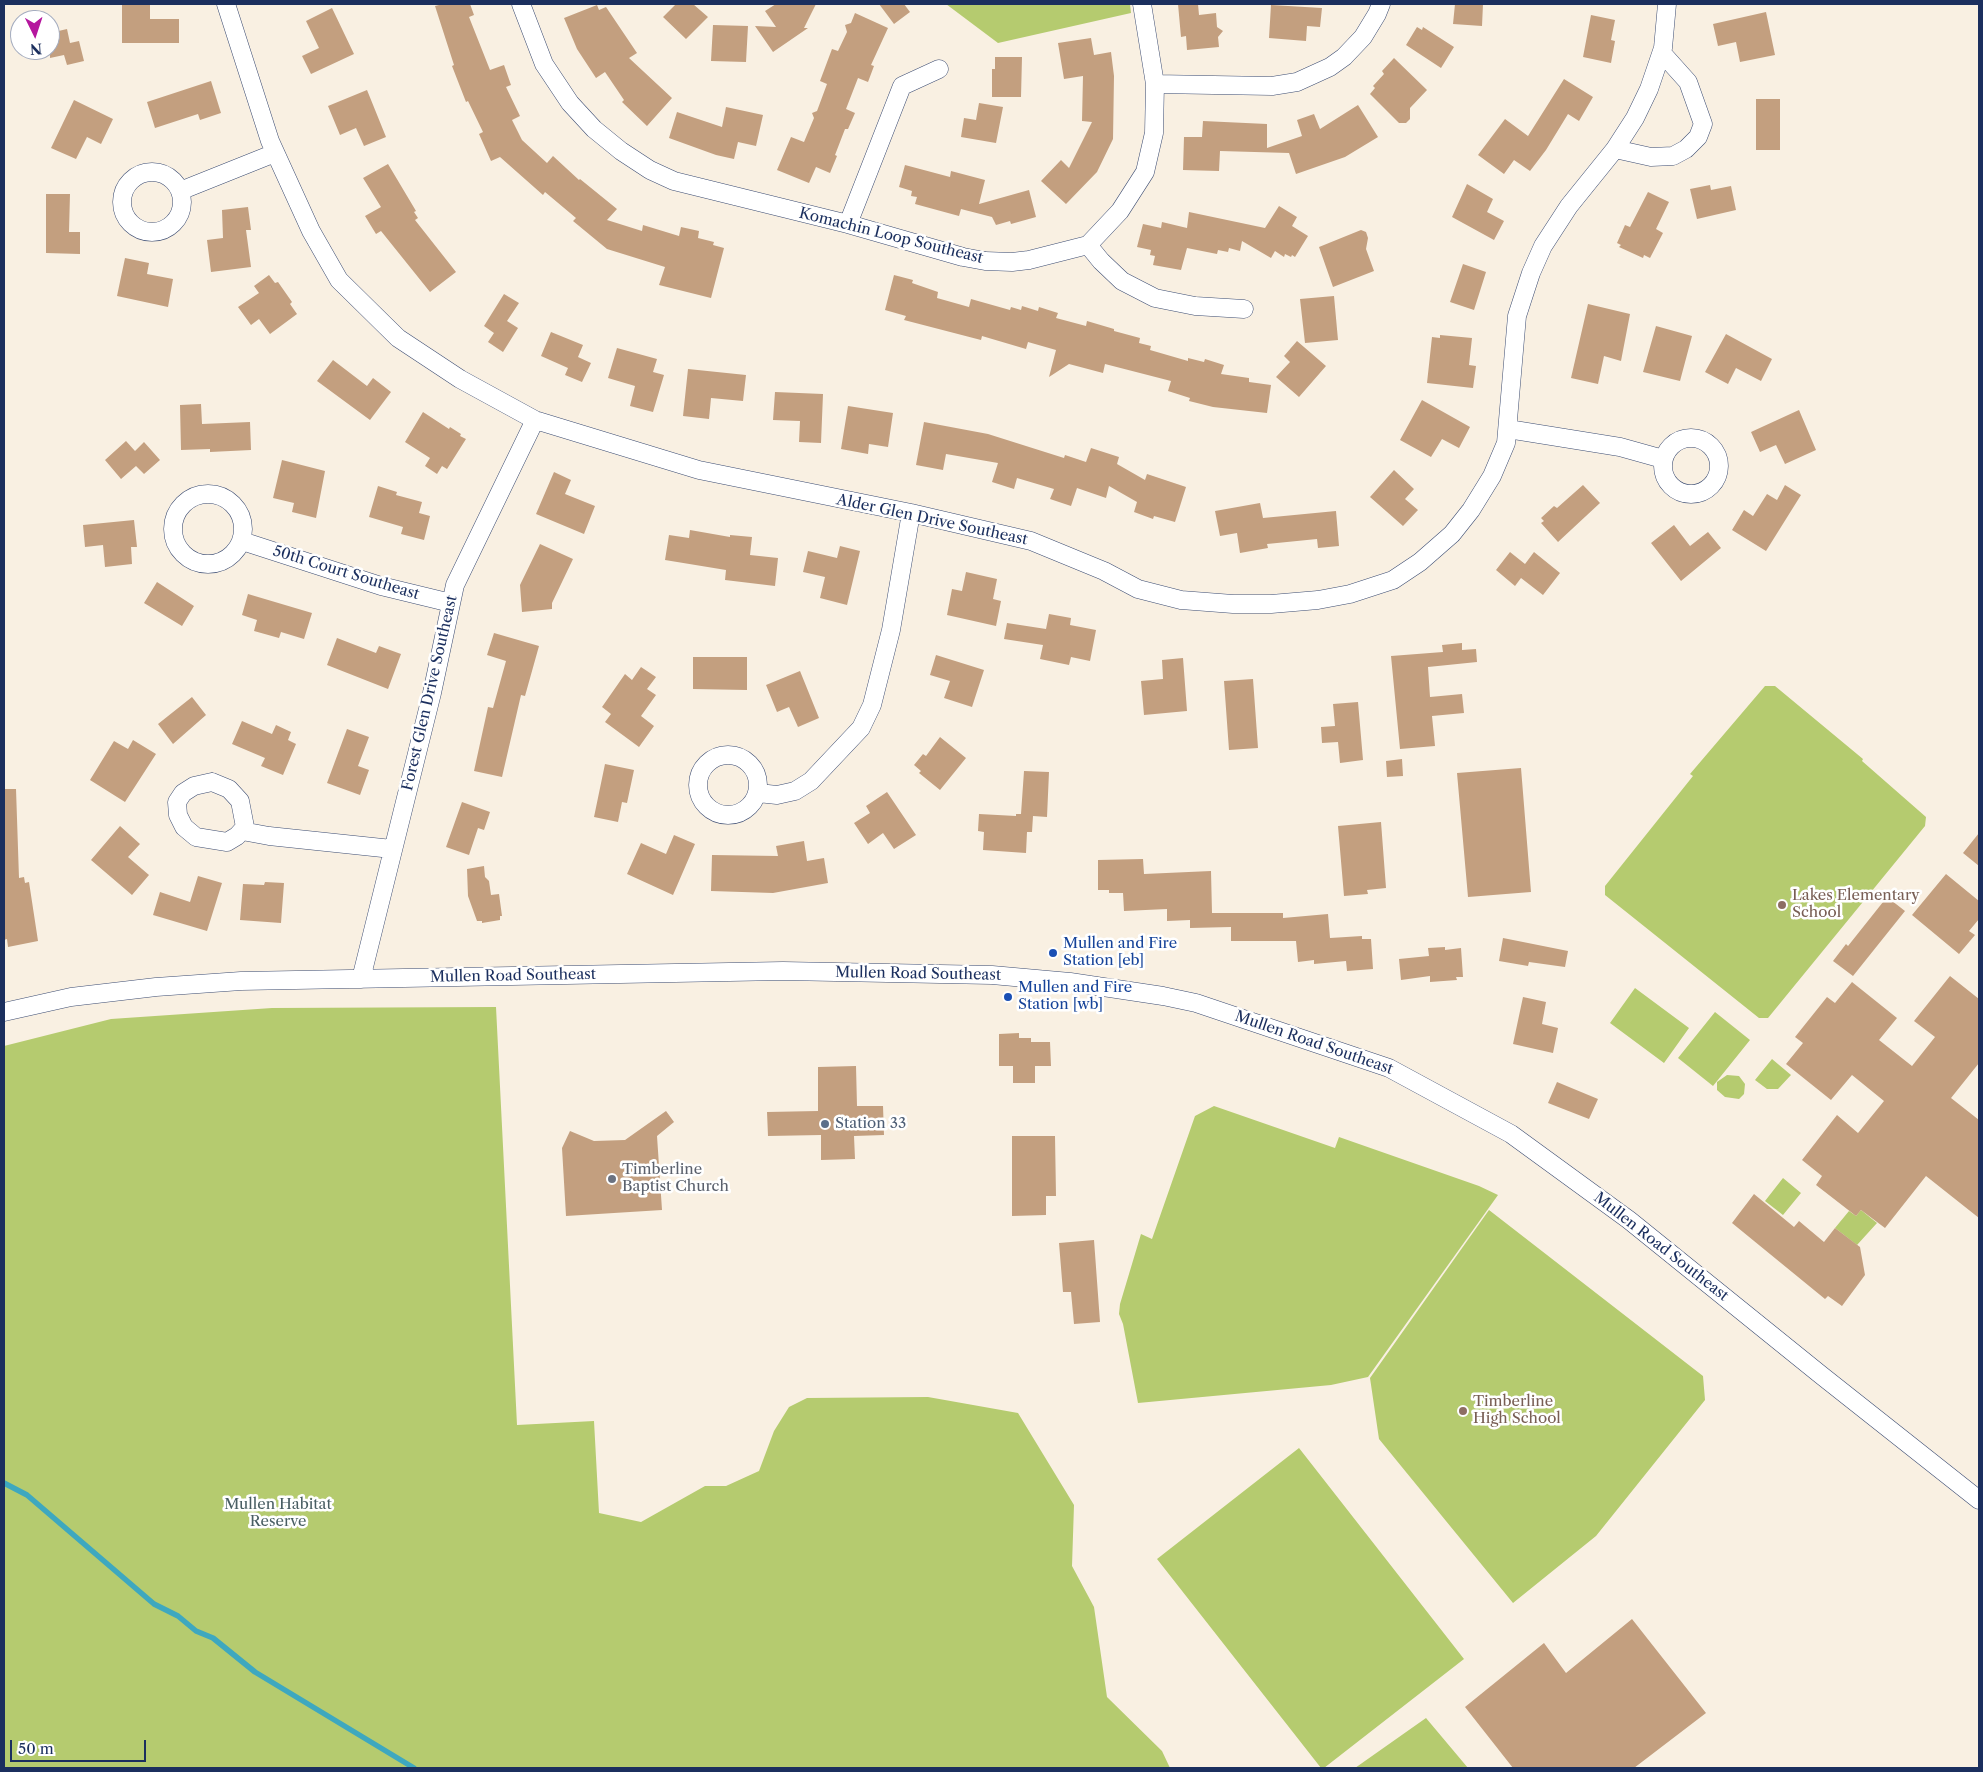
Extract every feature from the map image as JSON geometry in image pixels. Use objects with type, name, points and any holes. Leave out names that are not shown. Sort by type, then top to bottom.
[{"type":"street","name":"Alder Glen Drive Southeast","points":[[226,4],[270,141],[311,231],[339,280],[398,338],[460,379],[535,420],[698,470],[911,513],[1031,540],[1104,571],[1138,588],[1180,600],[1233,604],[1271,604],[1318,600],[1350,594],[1393,580],[1420,562],[1452,534],[1471,510],[1492,476],[1506,443],[1517,316],[1531,273],[1543,246],[1569,206],[1615,149],[1635,118],[1649,89],[1662,53],[1667,4]]},
{"type":"street","name":"Komachin Loop Southeast","points":[[521,4],[544,64],[570,103],[588,123],[621,151],[650,170],[674,181],[848,224],[963,257],[986,261],[1012,262],[1029,260],[1088,245]]},
{"type":"street","points":[[1142,4],[1155,84],[1154,134],[1145,172],[1120,211],[1088,245],[1101,262],[1122,281],[1155,298],[1195,306],[1244,309]]},
{"type":"street","points":[[1155,84],[1272,86],[1306,79],[1330,67],[1344,56],[1363,37],[1381,4]]},
{"type":"street","points":[[1615,149],[1651,157],[1673,156],[1686,149],[1698,137],[1703,124],[1688,82],[1662,53]]},
{"type":"street","points":[[848,224],[902,86],[939,69]]},
{"type":"street","points":[[180,191],[275,153]]},
{"type":"street","name":"Forest Glen Drive Southeast","points":[[361,979],[432,692],[455,585],[535,420]]},
{"type":"street","points":[[1508,429],[1620,447],[1663,459]]},
{"type":"street","points":[[758,793],[777,795],[795,791],[811,781],[861,728],[872,705],[892,630],[911,513]]},
{"type":"street","name":"50th Court Southeast","points":[[242,540],[380,586],[451,603]]},
{"type":"street","points":[[242,831],[269,836],[392,849]]},
{"type":"street","name":"Mullen Road Southeast","points":[[4,1012],[71,997],[156,987],[241,981],[783,971],[955,974],[1070,982],[1163,996],[1217,1009],[1389,1068],[1511,1134],[1629,1220],[1820,1375],[1979,1500]]},
{"type":"green space","points":[[946,4],[1130,4],[1131,13],[998,43]]},
{"type":"green space","points":[[1765,686],[1775,686],[1863,759],[1862,761],[1926,817],[1925,826],[1768,1018],[1759,1018],[1605,895],[1605,886],[1693,776],[1690,774]]},
{"type":"green space","points":[[1635,988],[1689,1028],[1664,1063],[1610,1023]]},
{"type":"green space","name":"Mullen Habitat Reserve","points":[[496,1007],[517,1425],[594,1421],[599,1513],[641,1522],[705,1486],[726,1486],[759,1471],[774,1431],[789,1407],[807,1398],[928,1397],[1018,1413],[1074,1505],[1072,1566],[1094,1607],[1107,1697],[1162,1751],[1170,1768],[4,1768],[4,1046],[111,1019],[272,1008]]},
{"type":"green space","points":[[1715,1012],[1750,1040],[1713,1086],[1678,1058]]},
{"type":"green space","points":[[1772,1059],[1791,1075],[1778,1089],[1767,1089],[1755,1080]]},
{"type":"green space","points":[[1727,1075],[1739,1076],[1745,1084],[1744,1094],[1739,1099],[1725,1097],[1717,1090],[1717,1082]]},
{"type":"green space","points":[[1214,1106],[1335,1148],[1339,1137],[1479,1186],[1498,1195],[1368,1377],[1331,1385],[1138,1403],[1123,1324],[1119,1314],[1120,1304],[1141,1234],[1152,1239],[1195,1116]]},
{"type":"green space","points":[[1783,1178],[1801,1193],[1783,1215],[1765,1201]]},
{"type":"green space","points":[[1489,1210],[1703,1376],[1705,1400],[1596,1536],[1513,1603],[1379,1439],[1370,1378]]},
{"type":"green space","points":[[1861,1210],[1877,1223],[1857,1245],[1835,1228],[1849,1211],[1856,1216]]},
{"type":"green space","points":[[1299,1448],[1464,1659],[1324,1768],[1321,1768],[1157,1559]]},
{"type":"green space","points":[[1426,1718],[1468,1768],[1355,1768]]},
{"type":"building","points":[[150,4],[150,19],[179,19],[179,43],[122,43],[122,5]]},
{"type":"building","points":[[443,4],[470,4],[474,15],[469,17],[490,70],[504,65],[511,85],[506,87],[520,116],[512,120],[522,140],[547,163],[553,156],[579,180],[617,209],[607,220],[642,231],[643,225],[679,236],[681,227],[699,231],[698,238],[714,242],[713,245],[724,248],[711,298],[659,285],[665,267],[607,249],[573,221],[576,218],[545,192],[543,195],[500,157],[491,161],[479,134],[483,132],[468,101],[466,102],[452,66],[454,65],[435,6]]},
{"type":"building","points":[[676,4],[693,4],[708,17],[686,39],[663,17]]},
{"type":"building","points":[[776,4],[816,4],[804,28],[808,28],[773,52],[755,26],[776,27],[765,11]]},
{"type":"building","points":[[879,4],[904,4],[910,12],[894,24]]},
{"type":"building","points":[[1178,4],[1198,4],[1199,15],[1216,13],[1217,27],[1223,31],[1218,37],[1219,47],[1187,50],[1186,36],[1181,37]]},
{"type":"building","points":[[1455,4],[1483,4],[1482,26],[1453,24]]},
{"type":"building","points":[[597,5],[599,10],[606,7],[637,53],[629,58],[672,98],[647,126],[622,102],[624,100],[605,72],[596,78],[577,49],[564,18]]},
{"type":"building","points":[[1271,5],[1322,8],[1320,27],[1307,26],[1306,41],[1269,38]]},
{"type":"building","points":[[332,8],[354,54],[311,74],[302,56],[319,48],[306,21]]},
{"type":"building","points":[[1766,12],[1775,55],[1740,62],[1736,42],[1718,46],[1713,24]]},
{"type":"building","points":[[855,13],[888,28],[871,65],[874,66],[868,82],[858,78],[846,109],[855,113],[848,129],[845,129],[830,173],[816,167],[809,183],[777,170],[791,137],[804,142],[814,118],[812,113],[817,111],[827,84],[820,81],[832,49],[838,51],[847,32],[845,25],[851,23]]},
{"type":"building","points":[[1591,15],[1615,20],[1611,40],[1615,41],[1611,63],[1583,57]]},
{"type":"building","points":[[713,25],[748,26],[746,62],[711,61]]},
{"type":"building","points":[[1417,27],[1422,30],[1423,27],[1454,47],[1441,68],[1406,45]]},
{"type":"building","points":[[67,29],[70,43],[79,41],[84,61],[67,65],[64,55],[60,56],[60,31]]},
{"type":"building","points":[[1091,38],[1094,55],[1111,52],[1114,76],[1113,139],[1097,172],[1066,204],[1041,181],[1061,160],[1069,168],[1092,122],[1082,121],[1083,76],[1064,79],[1058,43]]},
{"type":"building","points":[[995,57],[1022,57],[1021,97],[992,97],[992,69],[995,69]]},
{"type":"building","points":[[1394,58],[1427,90],[1410,108],[1410,119],[1406,123],[1399,123],[1370,94],[1375,88],[1373,86],[1384,74],[1382,71]]},
{"type":"building","points":[[1564,79],[1593,97],[1579,121],[1568,114],[1546,150],[1530,171],[1514,160],[1504,174],[1478,155],[1505,119],[1528,136]]},
{"type":"building","points":[[211,81],[221,113],[200,120],[198,114],[155,128],[147,102]]},
{"type":"building","points":[[367,90],[386,137],[364,146],[356,128],[340,135],[328,106]]},
{"type":"building","points":[[1756,99],[1780,99],[1780,150],[1756,150]]},
{"type":"building","points":[[74,100],[113,119],[101,144],[87,137],[76,159],[51,148]]},
{"type":"building","points":[[979,103],[1003,107],[996,143],[961,137],[964,118],[976,120]]},
{"type":"building","points":[[1358,105],[1378,137],[1345,157],[1296,174],[1289,153],[1220,151],[1219,171],[1183,170],[1184,137],[1202,137],[1203,121],[1267,124],[1267,148],[1302,136],[1297,120],[1314,114],[1320,129]]},
{"type":"building","points":[[726,107],[763,115],[756,146],[738,142],[734,159],[716,155],[669,138],[677,112],[722,127]]},
{"type":"building","points":[[388,164],[416,211],[414,212],[418,218],[415,220],[456,272],[430,292],[381,231],[376,234],[365,216],[381,207],[363,178]]},
{"type":"building","points":[[905,165],[950,177],[951,171],[985,180],[979,204],[1029,190],[1036,217],[1011,224],[1010,221],[996,225],[992,217],[961,209],[959,216],[915,204],[917,197],[911,196],[912,191],[899,187]]},
{"type":"building","points":[[1467,184],[1493,199],[1487,212],[1504,221],[1494,240],[1452,217]]},
{"type":"building","points":[[1710,185],[1711,190],[1731,186],[1736,210],[1697,219],[1690,189]]},
{"type":"building","points":[[1648,192],[1669,202],[1656,229],[1663,233],[1650,258],[1644,255],[1643,258],[1619,247],[1621,245],[1617,243],[1625,225],[1630,227]]},
{"type":"building","points":[[46,194],[70,194],[69,232],[80,232],[80,254],[46,253]]},
{"type":"building","points":[[1279,206],[1297,217],[1292,226],[1308,236],[1295,257],[1285,254],[1284,257],[1275,251],[1271,258],[1242,241],[1240,251],[1229,248],[1228,252],[1218,250],[1217,254],[1187,248],[1181,270],[1153,265],[1155,256],[1150,255],[1151,250],[1137,247],[1143,224],[1161,228],[1162,222],[1187,228],[1189,212],[1265,228]]},
{"type":"building","points":[[248,207],[251,230],[246,230],[251,267],[211,272],[207,240],[223,238],[222,210]]},
{"type":"building","points":[[1361,230],[1366,232],[1368,238],[1366,249],[1374,271],[1333,287],[1319,247]]},
{"type":"building","points":[[125,258],[149,263],[147,274],[173,279],[168,307],[117,296]]},
{"type":"building","points":[[1463,264],[1486,272],[1474,310],[1450,302]]},
{"type":"building","points":[[269,275],[275,283],[278,282],[292,302],[290,304],[297,314],[270,334],[259,319],[251,325],[238,307],[259,293],[254,286]]},
{"type":"building","points":[[894,275],[913,280],[912,283],[938,292],[937,298],[969,307],[971,299],[1010,310],[1011,307],[1021,310],[1022,306],[1038,311],[1039,307],[1058,313],[1056,318],[1086,326],[1087,321],[1140,338],[1139,343],[1151,346],[1150,350],[1188,361],[1188,358],[1204,362],[1205,359],[1224,365],[1221,374],[1249,378],[1249,382],[1271,385],[1267,413],[1213,407],[1189,401],[1190,398],[1168,391],[1171,381],[1105,364],[1103,373],[1069,364],[1049,377],[1056,350],[1028,342],[1026,349],[982,336],[981,340],[904,320],[906,316],[885,310]]},
{"type":"building","points":[[504,294],[519,303],[507,321],[518,328],[503,352],[488,342],[494,333],[484,326]]},
{"type":"building","points":[[1334,296],[1338,340],[1305,343],[1300,299]]},
{"type":"building","points":[[1588,304],[1630,314],[1621,361],[1604,356],[1598,384],[1571,378]]},
{"type":"building","points":[[1656,326],[1692,336],[1680,381],[1643,372]]},
{"type":"building","points":[[551,332],[583,345],[578,357],[591,363],[582,382],[565,375],[568,368],[541,356]]},
{"type":"building","points":[[1726,334],[1772,359],[1761,381],[1736,368],[1728,384],[1705,372]]},
{"type":"building","points":[[1440,335],[1472,338],[1469,365],[1476,366],[1473,388],[1427,383],[1432,337],[1440,338]]},
{"type":"building","points":[[1297,341],[1326,366],[1299,397],[1276,377],[1290,362],[1284,356]]},
{"type":"building","points":[[617,348],[657,359],[653,372],[664,375],[653,412],[630,406],[635,386],[608,378]]},
{"type":"building","points":[[333,360],[367,386],[373,378],[391,392],[370,420],[317,381]]},
{"type":"building","points":[[688,369],[746,375],[743,401],[711,398],[709,419],[683,416]]},
{"type":"building","points":[[775,392],[823,394],[821,443],[799,442],[800,421],[773,420]]},
{"type":"building","points":[[1422,400],[1470,427],[1459,448],[1442,439],[1431,457],[1400,440]]},
{"type":"building","points":[[201,404],[202,424],[250,422],[251,450],[210,452],[210,449],[181,450],[180,405]]},
{"type":"building","points":[[848,406],[893,413],[888,447],[869,444],[868,454],[841,449]]},
{"type":"building","points":[[1799,410],[1816,450],[1785,464],[1776,445],[1760,452],[1751,432]]},
{"type":"building","points":[[423,412],[449,429],[450,427],[466,439],[447,469],[442,466],[437,474],[425,466],[430,458],[405,442]]},
{"type":"building","points":[[924,422],[988,434],[1064,458],[1065,455],[1086,462],[1091,448],[1119,457],[1117,464],[1145,480],[1147,474],[1186,487],[1175,522],[1154,516],[1153,519],[1134,512],[1137,502],[1109,486],[1106,498],[1077,488],[1071,506],[1050,499],[1054,489],[1017,478],[1014,489],[992,482],[998,463],[946,454],[943,470],[916,465]]},
{"type":"building","points":[[126,441],[135,451],[144,442],[160,460],[144,474],[136,466],[121,479],[105,460]]},
{"type":"building","points":[[282,460],[325,471],[316,518],[292,512],[294,503],[273,498]]},
{"type":"building","points":[[1394,470],[1414,489],[1405,499],[1418,510],[1403,526],[1370,497]]},
{"type":"building","points":[[554,472],[571,480],[565,494],[595,506],[584,534],[536,514]]},
{"type":"building","points":[[1583,485],[1600,503],[1558,542],[1541,523],[1544,521],[1541,518],[1554,506],[1557,508]]},
{"type":"building","points":[[1785,485],[1801,495],[1766,551],[1732,530],[1744,510],[1753,516],[1767,494],[1777,500]]},
{"type":"building","points":[[378,486],[397,492],[396,495],[422,502],[419,513],[430,516],[424,540],[401,534],[403,527],[369,517]]},
{"type":"building","points":[[1260,503],[1263,518],[1336,511],[1339,546],[1318,548],[1317,539],[1267,544],[1268,548],[1240,553],[1237,533],[1220,536],[1215,511]]},
{"type":"building","points":[[134,520],[137,547],[131,547],[132,564],[105,567],[103,545],[85,547],[83,525]]},
{"type":"building","points":[[1674,525],[1690,546],[1708,532],[1721,548],[1681,581],[1651,543]]},
{"type":"building","points":[[690,530],[730,537],[730,535],[752,537],[750,555],[778,558],[775,586],[725,580],[726,570],[665,560],[669,535],[689,538]]},
{"type":"building","points":[[540,544],[573,559],[552,603],[552,609],[522,612],[520,585]]},
{"type":"building","points":[[840,546],[860,551],[847,605],[820,598],[825,577],[803,572],[808,551],[837,558]]},
{"type":"building","points":[[1510,552],[1525,564],[1534,552],[1560,573],[1543,595],[1521,578],[1515,586],[1496,570]]},
{"type":"building","points":[[966,572],[997,579],[993,599],[1001,601],[996,626],[947,615],[952,589],[962,591]]},
{"type":"building","points":[[157,582],[194,606],[182,626],[144,603]]},
{"type":"building","points":[[248,594],[312,613],[304,639],[281,632],[279,638],[254,631],[257,620],[242,615]]},
{"type":"building","points":[[1049,614],[1071,618],[1070,625],[1096,630],[1090,661],[1071,657],[1069,665],[1040,659],[1043,645],[1004,639],[1007,623],[1046,629]]},
{"type":"building","points":[[494,633],[539,646],[525,696],[521,695],[502,777],[474,771],[488,707],[493,708],[506,661],[487,655]]},
{"type":"building","points":[[337,638],[376,653],[379,646],[401,654],[388,689],[327,665]]},
{"type":"building","points":[[1462,643],[1462,650],[1476,649],[1477,662],[1428,667],[1430,697],[1462,694],[1464,713],[1432,716],[1435,746],[1400,749],[1391,656],[1443,652],[1442,645]]},
{"type":"building","points":[[936,655],[984,670],[972,707],[944,698],[950,681],[930,675]]},
{"type":"building","points":[[693,657],[747,657],[747,690],[693,689]]},
{"type":"building","points":[[1183,658],[1187,711],[1144,715],[1141,681],[1163,679],[1162,660]]},
{"type":"building","points":[[641,667],[656,677],[647,689],[656,695],[641,716],[654,726],[639,747],[605,722],[611,714],[602,707],[625,674],[632,680]]},
{"type":"building","points":[[800,671],[819,718],[798,727],[789,707],[777,712],[766,685]]},
{"type":"building","points":[[1253,679],[1258,748],[1229,750],[1224,681]]},
{"type":"building","points":[[192,697],[206,715],[173,744],[158,724]]},
{"type":"building","points":[[1358,702],[1363,760],[1340,763],[1338,742],[1322,743],[1321,727],[1335,726],[1333,704]]},
{"type":"building","points":[[242,721],[272,734],[276,725],[291,732],[288,740],[296,744],[283,775],[261,766],[265,758],[232,744]]},
{"type":"building","points":[[347,729],[369,737],[358,766],[369,770],[360,795],[327,783]]},
{"type":"building","points":[[940,737],[966,758],[940,790],[919,773],[921,771],[914,765],[923,754],[926,756]]},
{"type":"building","points":[[133,740],[156,754],[125,802],[90,780],[114,741],[128,749]]},
{"type":"building","points":[[1402,759],[1403,776],[1387,777],[1386,761]]},
{"type":"building","points":[[605,764],[634,770],[627,803],[622,802],[618,822],[594,817]]},
{"type":"building","points":[[1521,768],[1531,892],[1468,897],[1457,773]]},
{"type":"building","points":[[1024,771],[1049,772],[1047,817],[1033,816],[1032,832],[1027,832],[1026,853],[983,850],[984,832],[978,831],[979,814],[1016,816],[1016,814],[1021,814]]},
{"type":"building","points":[[4,789],[16,789],[19,878],[24,877],[25,883],[29,882],[38,941],[8,947],[7,939],[4,940]]},
{"type":"building","points":[[887,792],[916,835],[894,849],[883,833],[868,844],[854,823],[870,813],[866,806]]},
{"type":"building","points":[[462,802],[490,812],[484,830],[478,828],[469,855],[446,847]]},
{"type":"building","points":[[1381,822],[1386,888],[1367,890],[1368,894],[1344,896],[1338,826]]},
{"type":"building","points":[[120,826],[140,844],[128,857],[149,875],[132,895],[91,860]]},
{"type":"building","points":[[1979,833],[1979,866],[1963,853]]},
{"type":"building","points":[[674,835],[695,844],[673,895],[627,874],[641,843],[666,854]]},
{"type":"building","points":[[804,841],[807,861],[824,858],[828,883],[773,893],[711,891],[712,855],[778,856],[776,846]]},
{"type":"building","points":[[1143,859],[1144,874],[1211,871],[1212,913],[1283,913],[1283,918],[1328,914],[1330,938],[1362,936],[1362,939],[1371,939],[1373,969],[1347,971],[1346,961],[1314,964],[1314,960],[1298,962],[1296,941],[1231,941],[1231,927],[1190,928],[1190,920],[1167,921],[1167,909],[1124,911],[1123,893],[1109,893],[1109,890],[1098,890],[1098,860]]},
{"type":"building","points":[[484,866],[485,877],[489,881],[491,895],[499,894],[502,916],[500,916],[500,920],[482,923],[482,921],[477,921],[468,896],[467,869]]},
{"type":"building","points":[[1946,874],[1979,901],[1979,919],[1969,931],[1975,935],[1959,954],[1912,915]]},
{"type":"building","points":[[198,876],[222,883],[207,931],[153,915],[160,892],[190,902]]},
{"type":"building","points":[[265,882],[284,883],[281,923],[240,920],[243,884],[264,885]]},
{"type":"building","points":[[1887,897],[1905,911],[1853,976],[1833,961],[1846,944],[1848,946]]},
{"type":"building","points":[[1503,938],[1568,951],[1565,967],[1529,962],[1528,966],[1499,961]]},
{"type":"building","points":[[1445,947],[1445,950],[1461,948],[1463,977],[1456,977],[1457,980],[1430,982],[1430,976],[1401,980],[1399,959],[1429,956],[1428,948]]},
{"type":"building","points":[[1950,976],[1979,999],[1979,1063],[1951,1098],[1979,1120],[1979,1218],[1926,1176],[1885,1228],[1861,1210],[1856,1216],[1816,1185],[1822,1176],[1802,1160],[1837,1115],[1858,1133],[1884,1101],[1852,1075],[1831,1100],[1786,1064],[1803,1043],[1795,1037],[1827,997],[1835,1003],[1852,982],[1897,1018],[1879,1040],[1912,1066],[1935,1037],[1914,1021]]},
{"type":"building","points":[[1523,997],[1546,1002],[1542,1024],[1558,1028],[1553,1053],[1513,1044]]},
{"type":"building","points":[[1019,1033],[1019,1038],[1031,1038],[1031,1042],[1050,1042],[1051,1066],[1035,1066],[1035,1083],[1013,1083],[1013,1066],[999,1066],[999,1034]]},
{"type":"building","name":"Station 33","points":[[856,1066],[857,1106],[883,1106],[884,1135],[854,1136],[855,1159],[821,1160],[821,1135],[768,1136],[767,1112],[818,1111],[818,1067]]},
{"type":"building","points":[[1557,1082],[1598,1099],[1589,1119],[1548,1103]]},
{"type":"building","name":"Timberline Baptist Church","points":[[666,1111],[674,1122],[657,1136],[662,1210],[566,1216],[562,1148],[570,1131],[594,1141],[625,1140]]},
{"type":"building","points":[[1012,1136],[1055,1136],[1056,1196],[1046,1196],[1046,1215],[1012,1216]]},
{"type":"building","points":[[1754,1194],[1794,1227],[1799,1221],[1824,1242],[1835,1228],[1860,1247],[1865,1275],[1842,1306],[1828,1296],[1825,1299],[1732,1223]]},
{"type":"building","points":[[1094,1240],[1100,1322],[1074,1324],[1071,1292],[1063,1292],[1059,1243]]},
{"type":"building","points":[[1632,1619],[1706,1713],[1634,1768],[1513,1768],[1465,1707],[1544,1643],[1566,1673]]},
{"type":"waterway","points":[[4,1483],[27,1495],[154,1604],[178,1616],[196,1631],[213,1638],[255,1672],[414,1768]]},
{"type":"place","name":"Lakes Elementary School","points":[[1782,905]]},
{"type":"place","name":"Mullen and Fire Station [eb]","points":[[1053,953]]},
{"type":"place","name":"Mullen and Fire Station [wb]","points":[[1008,997]]},
{"type":"place","name":"Station 33","points":[[825,1124]]},
{"type":"place","name":"Timberline Baptist Church","points":[[612,1179]]},
{"type":"place","name":"Timberline High School","points":[[1463,1411]]}]
